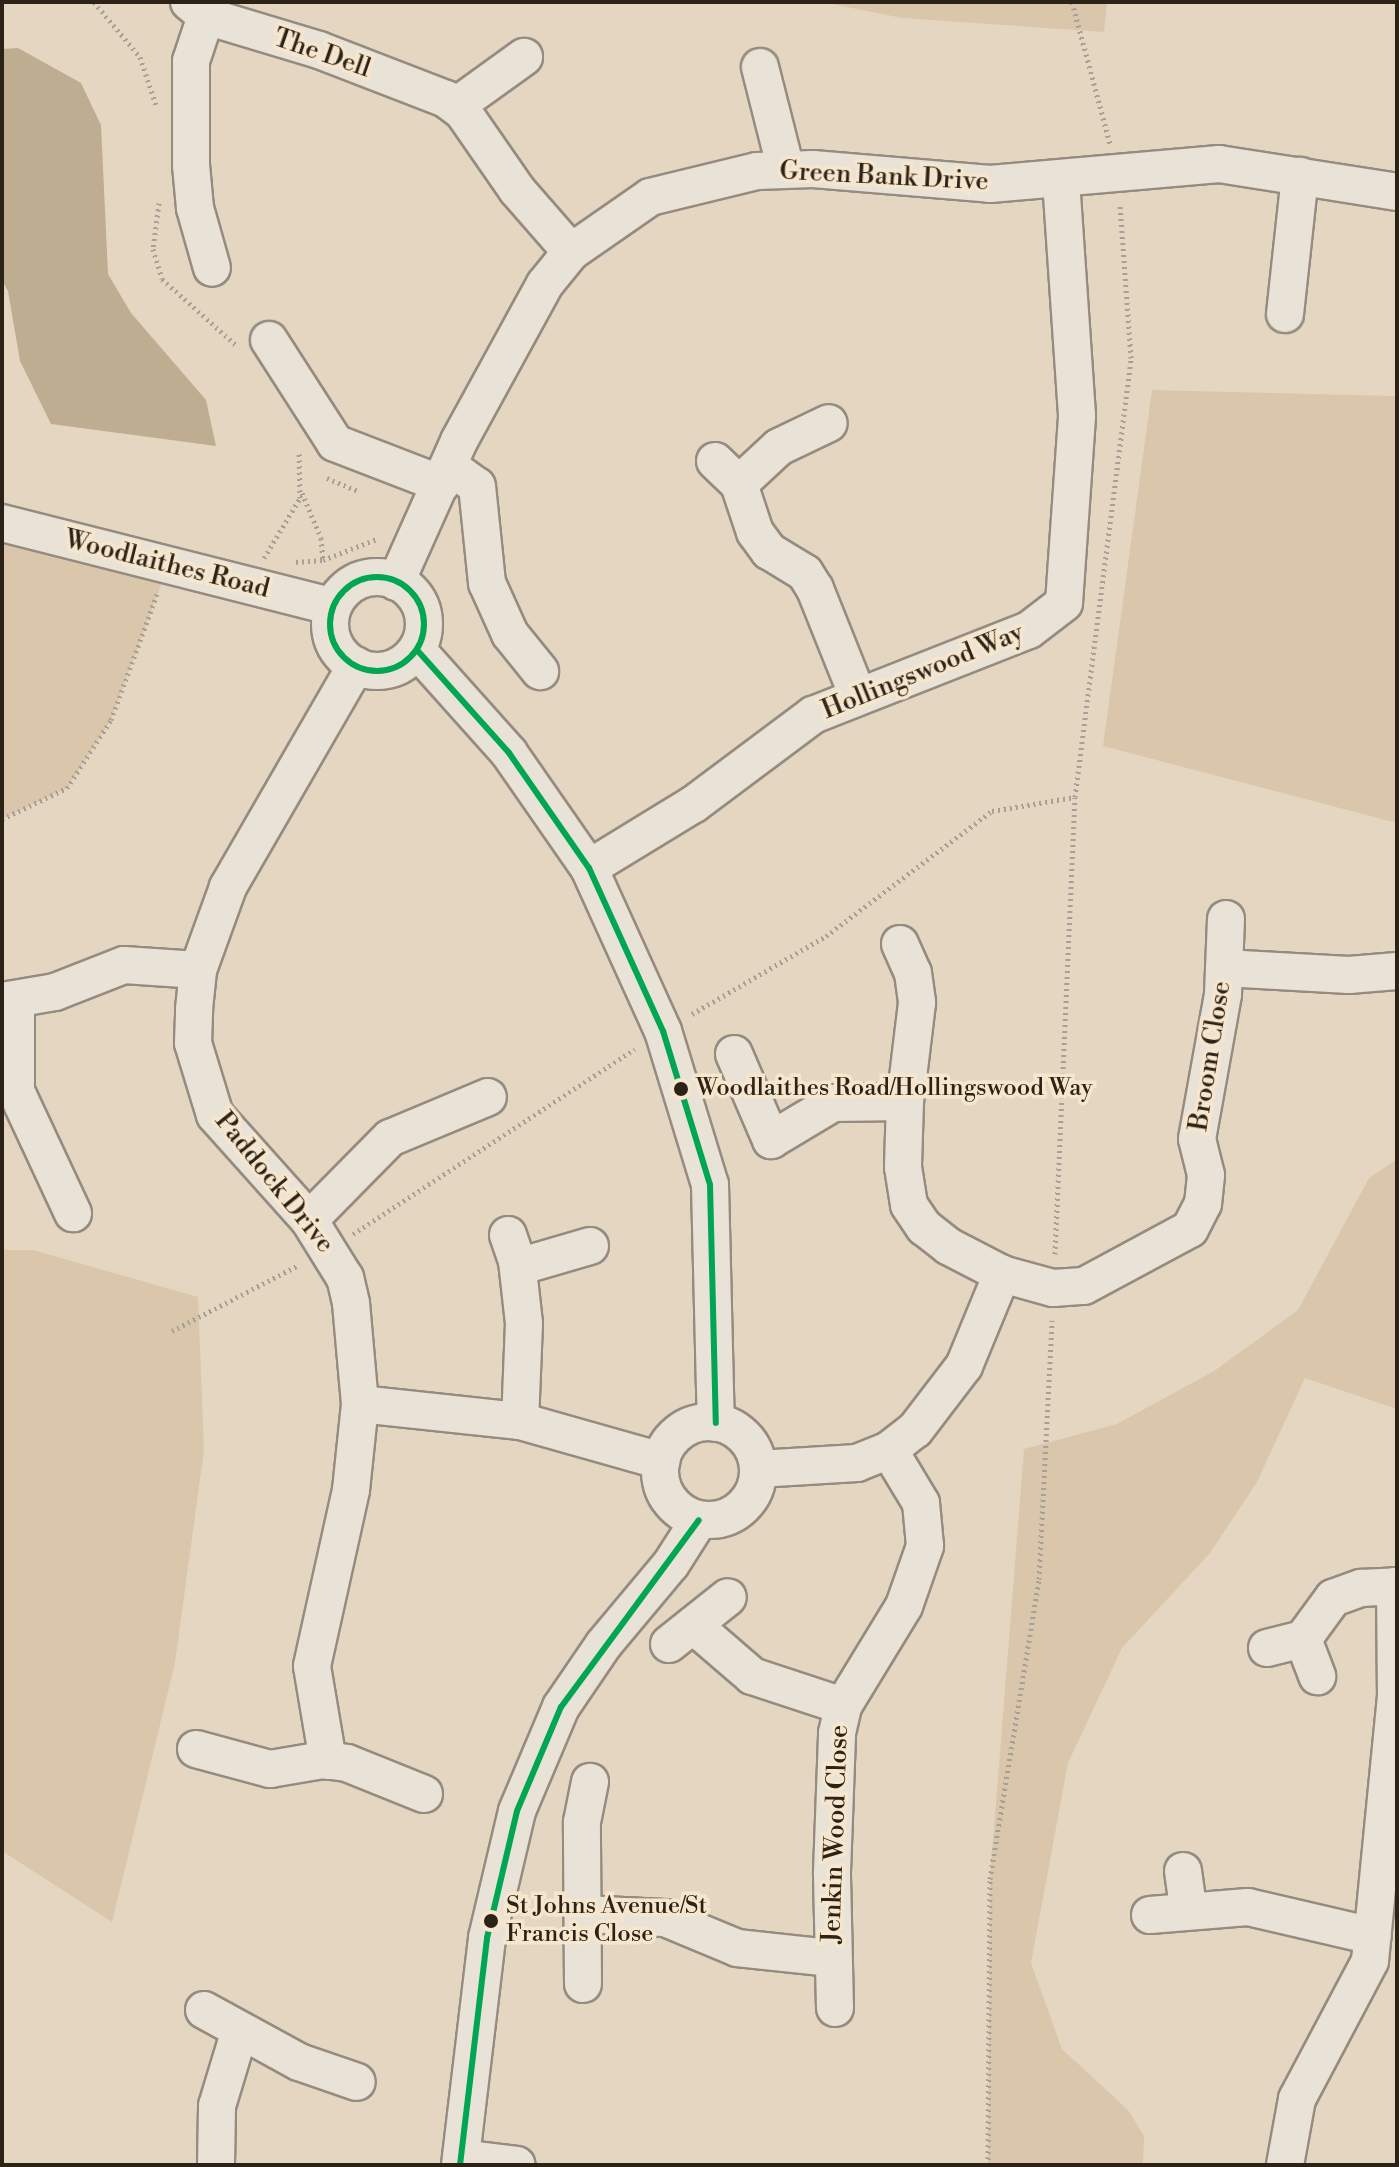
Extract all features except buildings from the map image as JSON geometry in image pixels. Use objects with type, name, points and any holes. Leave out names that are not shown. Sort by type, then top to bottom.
[{"type":"street","name":"The Dell","points":[[198,9],[319,50],[456,106],[571,252]]},
{"type":"street","points":[[198,9],[191,61],[191,165],[195,208],[212,268]]},
{"type":"street","points":[[456,106],[524,57]]},
{"type":"street","points":[[760,67],[786,170]]},
{"type":"street","name":"Green Bank Drive","points":[[396,582],[516,332],[571,252],[650,197],[696,182],[786,170],[990,184],[1061,181],[1219,164],[1397,192]]},
{"type":"street","points":[[1285,314],[1300,176]]},
{"type":"street","name":"Hollingswood Way","points":[[589,868],[694,804],[790,729],[857,694],[1029,630],[1064,603],[1077,415],[1061,181]]},
{"type":"street","points":[[269,340],[335,443],[477,486],[487,583],[510,634],[540,671]]},
{"type":"street","points":[[829,423],[727,473],[761,541],[805,573],[815,589],[857,694]]},
{"type":"street","name":"Woodlaithes Road","points":[[2,523],[333,607]]},
{"type":"street","points":[[359,580],[396,582],[422,607],[423,636],[417,650],[389,670],[356,665],[333,641],[333,607],[359,580]]},
{"type":"street","points":[[417,650],[509,753],[589,868],[663,1031],[710,1185],[716,1423]]},
{"type":"street","name":"Paddock Drive","points":[[328,1761],[312,1666],[351,1490],[360,1404],[351,1303],[345,1278],[330,1249],[309,1220],[215,1115],[193,1043],[198,970],[228,887],[356,665]]},
{"type":"street","name":"Broom Close","points":[[1053,1288],[1084,1286],[1190,1229],[1203,1204],[1206,1175],[1197,1139],[1224,968],[1226,919]]},
{"type":"street","points":[[900,944],[913,973],[917,1003],[905,1102],[903,1167],[909,1205],[924,1227],[948,1246],[1002,1274],[1053,1288]]},
{"type":"street","points":[[73,1213],[16,1091],[9,1002],[124,965],[198,970]]},
{"type":"street","name":"Broom Close","points":[[1224,968],[1349,975],[1397,971]]},
{"type":"street","points":[[734,1054],[771,1140],[833,1103],[905,1102]]},
{"type":"street","points":[[309,1220],[390,1138],[488,1097]]},
{"type":"street","points":[[520,1421],[525,1369],[513,1251],[590,1246]]},
{"type":"street","points":[[758,1469],[857,1463],[889,1450],[915,1430],[964,1366],[1002,1274]]},
{"type":"street","points":[[360,1404],[520,1421],[661,1461]]},
{"type":"street","points":[[716,1423],[746,1438],[758,1469],[749,1501],[736,1513],[699,1520],[670,1502],[662,1487],[661,1461],[672,1438],[686,1428],[716,1423]]},
{"type":"street","name":"Jenkin Wood Close","points":[[835,2008],[831,1958],[837,1733],[843,1706],[904,1606],[925,1546],[914,1483],[889,1450]]},
{"type":"street","points":[[517,2165],[460,2162],[487,1938],[517,1811],[561,1707],[604,1644],[671,1564],[699,1520]]},
{"type":"street","points":[[1267,1648],[1303,1639],[1333,1598],[1361,1588],[1396,1586],[1396,1698],[1390,1818],[1373,1936],[1360,1986],[1297,2099],[1285,2165]]},
{"type":"street","points":[[728,1597],[681,1634],[752,1676],[843,1706]]},
{"type":"street","points":[[1303,1639],[1317,1676]]},
{"type":"street","points":[[196,1749],[270,1769],[328,1761],[347,1763],[424,1794]]},
{"type":"street","points":[[583,1984],[582,1822],[590,1782]]},
{"type":"street","points":[[1183,1871],[1188,1908]]},
{"type":"street","points":[[1150,1915],[1188,1908],[1248,1907],[1373,1936]]},
{"type":"street","points":[[583,1914],[665,1918],[737,1948],[831,1958]]},
{"type":"street","points":[[204,2010],[299,2062],[357,2082]]},
{"type":"street","points":[[216,2165],[217,2106],[240,2030]]},
{"type":"path","points":[[988,2165],[990,1879],[1039,1579],[1075,797],[1131,358],[1118,175],[1072,2]]},
{"type":"path","points":[[301,490],[321,538],[323,560]]},
{"type":"path","points":[[284,561],[323,560],[388,532]]},
{"type":"path","points":[[263,559],[274,560]]},
{"type":"path","points":[[2,819],[67,788],[75,777],[111,720],[169,565]]},
{"type":"path","points":[[172,1331],[330,1249],[663,1031],[826,936],[992,811],[1075,797]]},
{"type":"shaded area","points":[[822,2],[1107,2],[1104,32],[902,18]]},
{"type":"shaded area","points":[[18,48],[81,83],[101,125],[108,274],[131,313],[206,400],[216,446],[51,424],[20,361],[8,291],[2,281],[2,49]]},
{"type":"shaded area","points":[[1152,390],[1397,396],[1397,823],[1103,746]]},
{"type":"shaded area","points":[[2,523],[163,579],[111,720],[67,788],[2,819]]},
{"type":"shaded area","points":[[1397,1159],[1397,1409],[1305,1378],[1257,1482],[1210,1553],[1122,1648],[1068,1763],[1031,1963],[1062,2049],[1128,2110],[1144,2136],[1143,2165],[988,2165],[990,1879],[1024,1449],[1117,1424],[1214,1371],[1298,1310],[1369,1178]]},
{"type":"shaded area","points":[[2,1250],[33,1250],[198,1297],[204,1450],[175,1663],[112,1922],[2,1851]]},
{"type":"transit line","points":[[377,577],[395,581],[410,591],[420,606],[424,624],[420,642],[410,657],[395,667],[377,671],[359,667],[344,657],[334,642],[330,624],[334,606],[344,591],[359,581],[377,577]]},
{"type":"transit line","points":[[417,650],[509,753],[589,868],[663,1031],[710,1185],[716,1423]]},
{"type":"transit line","points":[[460,2165],[487,1938],[517,1811],[561,1707],[699,1520]]},
{"type":"place","name":"Woodlaithes Road/Hollingswood Way","points":[[681,1089]]},
{"type":"place","name":"St Johns Avenue/St Francis Close","points":[[491,1921]]}]
